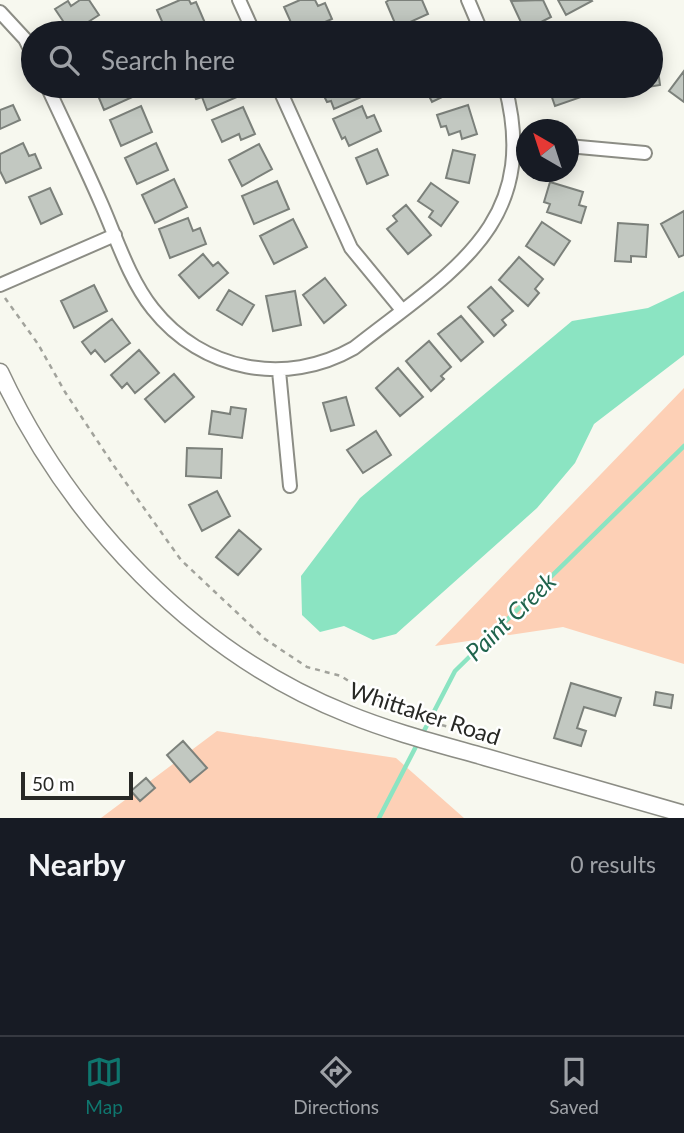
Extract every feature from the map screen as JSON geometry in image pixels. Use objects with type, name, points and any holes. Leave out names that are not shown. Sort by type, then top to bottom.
[{"type":"main road","name":"Whittaker Road","points":[[0,372],[34,438],[67,489],[121,553],[162,593],[215,638],[273,676],[346,713],[396,732],[684,814]]},
{"type":"street","points":[[239,0],[249,21]]},
{"type":"street","points":[[468,0],[477,21]]},
{"type":"street","points":[[0,12],[21,35]]},
{"type":"street","points":[[52,98],[144,296],[181,337],[205,353],[232,364],[279,371],[331,361],[354,348],[470,253],[493,224],[510,185],[516,161]]},
{"type":"street","points":[[283,98],[351,248],[402,310]]},
{"type":"street","points":[[508,98],[516,124]]},
{"type":"street","points":[[579,147],[645,153]]},
{"type":"street","points":[[2,291],[114,235]]},
{"type":"street","points":[[279,371],[290,486]]},
{"type":"path","points":[[2,291],[38,344],[65,393],[181,560],[265,639],[307,667],[341,676],[399,714],[453,729]]},
{"type":"shaded area","points":[[684,291],[684,355],[594,424],[575,463],[537,508],[396,634],[373,640],[344,626],[320,632],[302,615],[301,576],[360,498],[572,321],[648,308]]},
{"type":"shaded area","points":[[684,388],[684,664],[563,627],[435,646]]},
{"type":"shaded area","points":[[217,731],[396,758],[464,818],[101,818]]},
{"type":"building","points":[[80,0],[89,0],[99,15],[90,21],[63,21],[55,9],[68,1],[71,6]]},
{"type":"building","points":[[180,0],[189,0],[191,4],[196,2],[204,21],[162,21],[157,10]]},
{"type":"building","points":[[300,0],[315,0],[318,6],[325,3],[332,19],[290,21],[284,7]]},
{"type":"building","points":[[422,0],[428,14],[412,21],[394,21],[386,2]]},
{"type":"building","points":[[543,0],[551,17],[543,21],[520,21],[511,1]]},
{"type":"building","points":[[558,0],[591,0],[592,1],[566,15]]},
{"type":"building","points":[[684,71],[684,102],[669,91]]},
{"type":"building","points":[[99,98],[130,98],[104,110]]},
{"type":"building","points":[[202,98],[235,98],[207,110]]},
{"type":"building","points":[[325,98],[359,98],[334,109],[331,101],[327,102]]},
{"type":"building","points":[[552,98],[578,98],[555,106]]},
{"type":"building","points":[[13,105],[20,120],[0,129],[0,110]]},
{"type":"building","points":[[468,105],[477,134],[462,139],[460,131],[449,135],[446,126],[441,127],[437,115]]},
{"type":"building","points":[[141,106],[152,132],[121,146],[110,120]]},
{"type":"building","points":[[362,106],[367,118],[374,115],[381,131],[349,146],[345,137],[342,139],[333,119]]},
{"type":"building","points":[[243,107],[255,134],[241,140],[239,134],[222,142],[212,120]]},
{"type":"building","points":[[23,143],[29,156],[35,154],[41,168],[6,183],[0,171],[0,154]]},
{"type":"building","points":[[156,143],[168,170],[137,184],[125,158]]},
{"type":"building","points":[[259,144],[272,169],[242,186],[229,160]]},
{"type":"building","points":[[377,149],[388,175],[367,184],[356,158]]},
{"type":"building","points":[[453,150],[475,155],[469,183],[446,178]]},
{"type":"building","points":[[174,179],[187,207],[155,223],[142,195]]},
{"type":"building","points":[[277,181],[289,209],[254,224],[242,196]]},
{"type":"building","points":[[550,182],[583,192],[579,205],[586,207],[581,223],[547,212],[550,204],[544,202]]},
{"type":"building","points":[[431,183],[458,202],[441,226],[429,217],[433,211],[418,201]]},
{"type":"building","points":[[50,188],[62,214],[41,224],[29,197]]},
{"type":"building","points":[[406,205],[431,235],[408,254],[387,229],[397,221],[393,216]]},
{"type":"building","points":[[684,211],[684,255],[679,257],[661,224]]},
{"type":"building","points":[[188,218],[193,231],[200,228],[206,244],[170,258],[159,229]]},
{"type":"building","points":[[293,219],[307,247],[274,264],[260,236]]},
{"type":"building","points":[[542,222],[570,241],[554,265],[526,246]]},
{"type":"building","points":[[618,223],[648,225],[646,257],[631,256],[631,262],[615,261]]},
{"type":"building","points":[[203,254],[213,266],[218,262],[228,273],[199,298],[179,275]]},
{"type":"building","points":[[519,257],[543,279],[535,289],[539,293],[528,306],[499,280]]},
{"type":"building","points":[[325,278],[346,305],[324,323],[303,295]]},
{"type":"building","points":[[94,285],[107,311],[74,328],[61,301]]},
{"type":"building","points":[[491,287],[513,311],[502,320],[506,325],[494,336],[468,307]]},
{"type":"building","points":[[229,290],[254,305],[242,325],[217,310]]},
{"type":"building","points":[[295,291],[301,325],[273,331],[266,296]]},
{"type":"building","points":[[461,316],[483,342],[461,361],[438,334]]},
{"type":"building","points":[[112,319],[130,343],[105,362],[95,350],[91,354],[82,342]]},
{"type":"building","points":[[429,341],[451,367],[441,376],[444,379],[431,391],[406,361]]},
{"type":"building","points":[[139,350],[159,373],[135,393],[127,383],[122,388],[111,375]]},
{"type":"building","points":[[398,368],[423,397],[400,416],[376,388]]},
{"type":"building","points":[[174,374],[194,397],[165,422],[145,399]]},
{"type":"building","points":[[346,397],[354,425],[331,431],[323,403]]},
{"type":"building","points":[[231,407],[246,409],[242,438],[209,434],[212,411],[230,414]]},
{"type":"building","points":[[376,431],[391,455],[363,473],[347,450]]},
{"type":"building","points":[[187,448],[222,449],[221,478],[186,476]]},
{"type":"building","points":[[217,491],[230,516],[202,531],[189,505]]},
{"type":"building","points":[[239,530],[261,549],[238,575],[216,557]]},
{"type":"building","points":[[571,683],[621,698],[615,716],[584,707],[577,728],[586,731],[581,746],[554,738]]},
{"type":"building","points":[[656,692],[673,695],[671,708],[654,705]]},
{"type":"building","points":[[183,741],[207,768],[190,782],[167,755]]},
{"type":"building","points":[[146,778],[155,788],[140,801],[131,791]]},
{"type":"waterway","name":"Paint Creek","points":[[379,818],[455,671],[684,446]]}]
